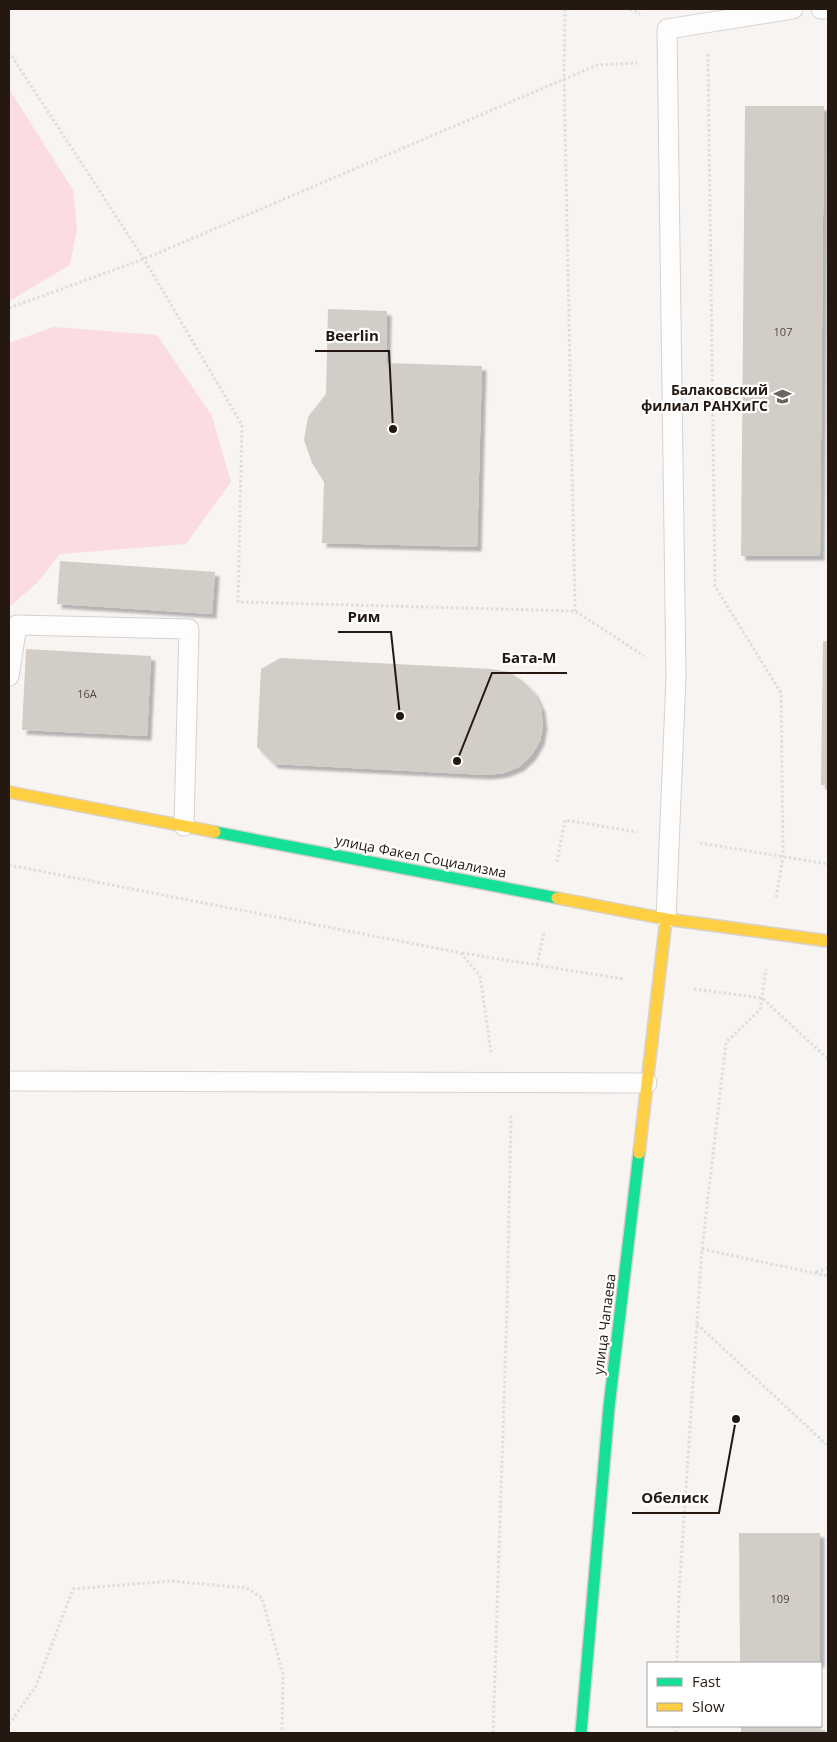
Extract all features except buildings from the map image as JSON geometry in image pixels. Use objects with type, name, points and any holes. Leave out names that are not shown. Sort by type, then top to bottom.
[{"type":"main road","name":"улица Факел Социализма","points":[[9,792],[666,919],[828,941]]},
{"type":"main road","name":"улица Чапаева","points":[[581,1733],[610,1407],[666,919]]},
{"type":"lane","points":[[666,919],[676,677],[667,29],[793,9]]},
{"type":"lane","points":[[821,9],[828,9]]},
{"type":"lane","points":[[9,676],[17,625],[189,629],[184,826]]},
{"type":"lane","points":[[9,1081],[647,1083]]},
{"type":"path","points":[[564,9],[575,611]]},
{"type":"path","points":[[707,23],[715,586],[781,693],[783,857],[828,864]]},
{"type":"path","points":[[9,52],[144,259],[242,426],[238,602],[575,611],[676,677]]},
{"type":"path","points":[[9,308],[144,259],[597,65],[667,62]]},
{"type":"path","points":[[9,864],[462,953],[658,985],[762,998],[828,1059]]},
{"type":"path","points":[[462,953],[480,976],[491,1056],[511,1082],[507,1310],[493,1733]]},
{"type":"path","points":[[677,1662],[678,1592],[696,1324],[702,1249],[726,1042],[760,1010],[764,978]]},
{"type":"path","points":[[702,1249],[828,1276]]},
{"type":"path","points":[[816,1272],[828,1268]]},
{"type":"path","points":[[696,1324],[828,1446]]},
{"type":"path","points":[[9,1724],[36,1686],[73,1589],[171,1581],[247,1588],[262,1598],[283,1674],[282,1733]]},
{"type":"shaded area","points":[[9,89],[73,190],[77,229],[70,265],[9,301]]},
{"type":"shaded area","points":[[54,327],[157,335],[212,416],[231,482],[186,544],[60,554],[37,583],[9,607],[9,343]]},
{"type":"traffic: fast","points":[[215,832],[557,898]]},
{"type":"traffic: fast","points":[[581,1733],[609,1407],[639,1153]]},
{"type":"traffic: slow","points":[[9,792],[215,832]]},
{"type":"traffic: slow","points":[[557,898],[666,919],[828,941]]},
{"type":"traffic: slow","points":[[639,1153],[666,919]]},
{"type":"place","name":"Балаковский филиал РАНХиГС","points":[[782,397]]},
{"type":"place","name":"Beerlin","points":[[393,429]]},
{"type":"place","name":"Рим","points":[[400,716]]},
{"type":"place","name":"Бата-М","points":[[457,761]]},
{"type":"place","name":"Обелиск","points":[[736,1419]]}]
